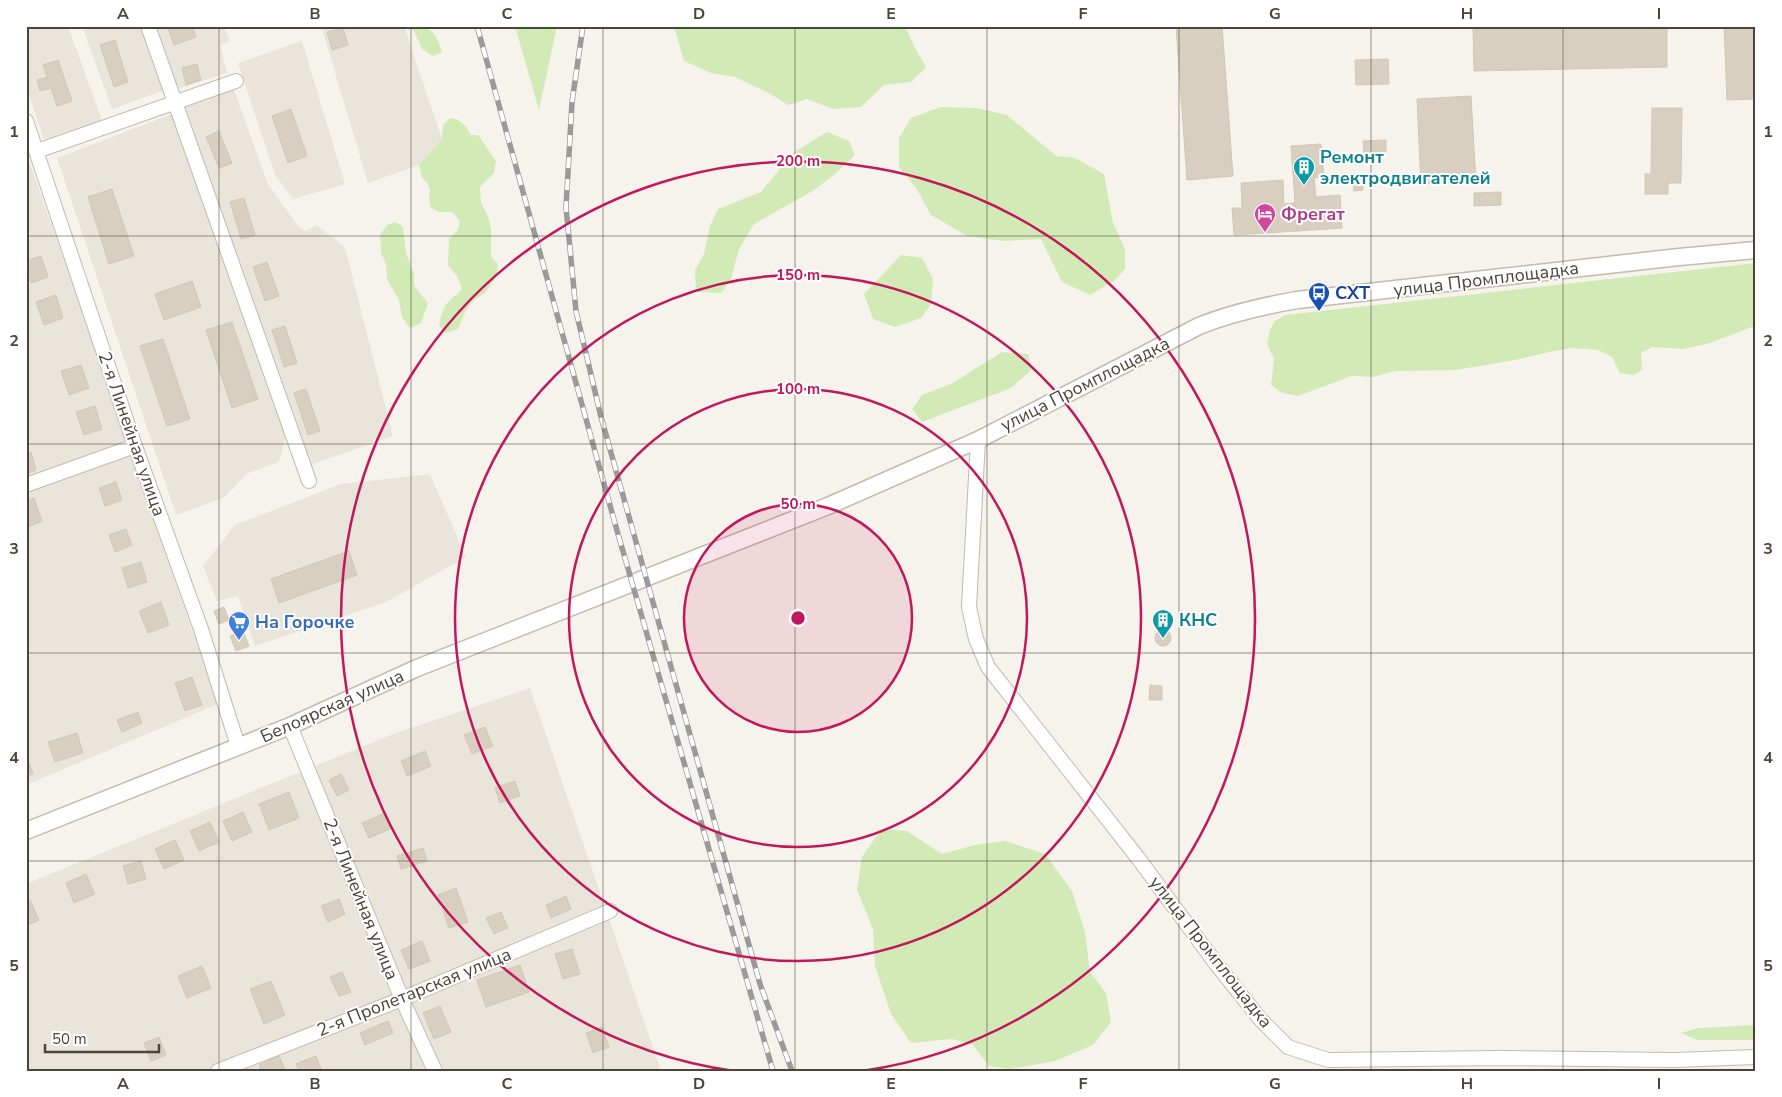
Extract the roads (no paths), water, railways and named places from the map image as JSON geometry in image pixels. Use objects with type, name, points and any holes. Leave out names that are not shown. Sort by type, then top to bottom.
[{"type":"street","points":[[148,26],[308,481]]},
{"type":"street","points":[[37,151],[236,81]]},
{"type":"street","name":"2-я Линейная улица","points":[[26,121],[135,446],[201,629],[238,746]]},
{"type":"street","name":"улица Промплощадка","points":[[638,582],[828,506],[978,440],[1199,326],[1219,318],[1246,310],[1297,300],[1756,250]]},
{"type":"street","name":"улица Промплощадка","points":[[978,440],[969,607],[976,639],[988,667],[1138,858],[1217,965],[1261,1020],[1288,1047],[1328,1060],[1501,1058],[1674,1060],[1756,1057]]},
{"type":"street","points":[[26,485],[135,446]]},
{"type":"street","name":"Белоярская улица","points":[[26,831],[290,726],[417,668],[638,582]]},
{"type":"street","name":"2-я Линейная улица","points":[[290,726],[402,999],[436,1071]]},
{"type":"street","name":"2-я Пролетарская улица","points":[[218,1071],[402,999],[610,911]]},
{"type":"railway","points":[[477,26],[616,527],[773,1071]]},
{"type":"railway","points":[[583,26],[572,102],[566,207],[576,311],[601,417],[760,984],[792,1071]]},
{"type":"place","name":"Ремонт электродвигателей","points":[[1304,186]]},
{"type":"place","name":"Фрегат","points":[[1265,233]]},
{"type":"place","name":"СХТ","points":[[1319,312]]},
{"type":"place","name":"КНС","points":[[1163,639]]},
{"type":"place","name":"На Горочке","points":[[239,641]]}]
